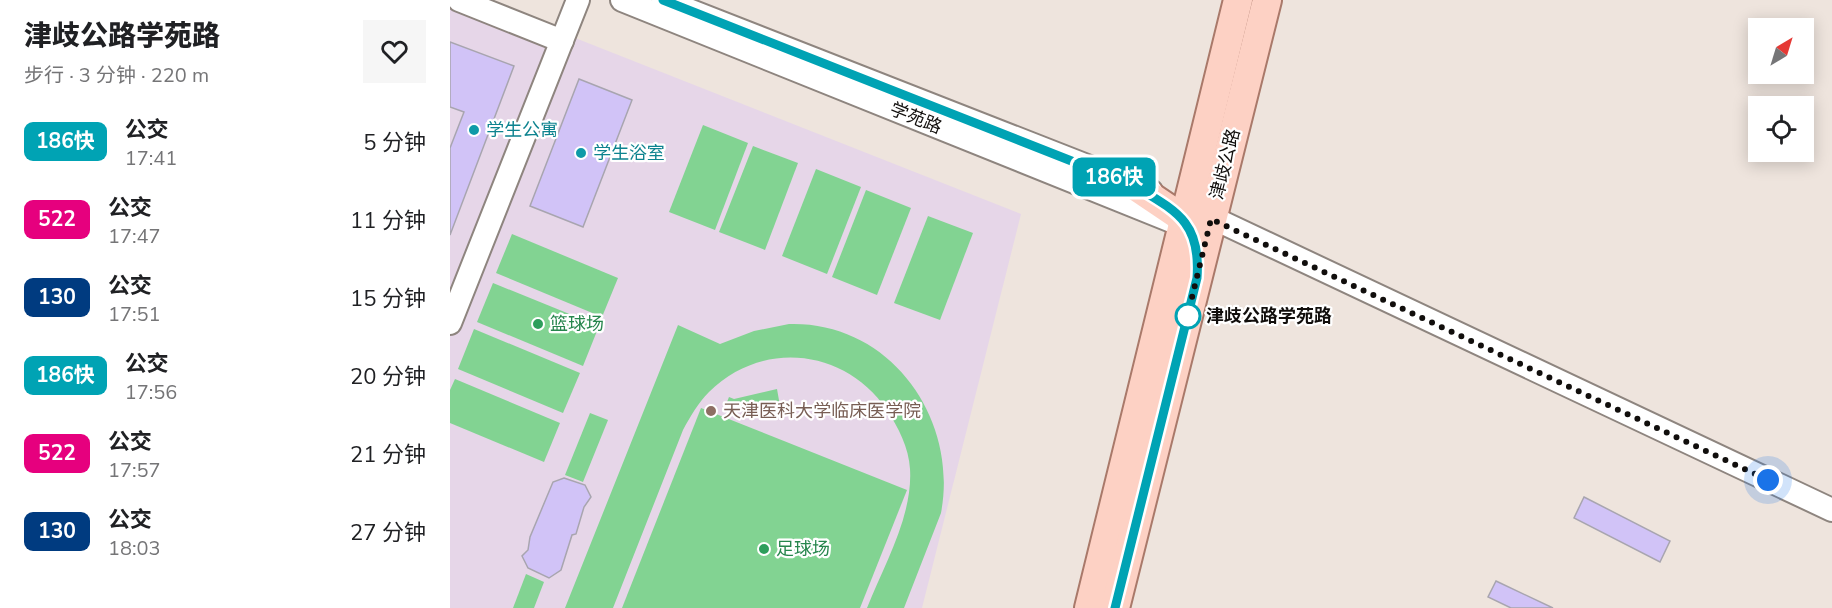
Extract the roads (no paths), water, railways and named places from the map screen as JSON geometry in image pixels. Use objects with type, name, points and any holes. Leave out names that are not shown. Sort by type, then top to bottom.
[{"type":"main road","name":"津歧公路","points":[[1115,608],[1185,273],[1191,219],[1238,0]]},
{"type":"main road","name":"津歧公路","points":[[1191,219],[1267,0]]},
{"type":"main road","points":[[1132,195],[1191,219]]},
{"type":"main road","name":"津歧公路","points":[[1089,608],[1185,273]]},
{"type":"street","points":[[459,0],[562,40]]},
{"type":"street","points":[[452,314],[578,0]]},
{"type":"street","name":"学苑路","points":[[622,0],[1132,195]]},
{"type":"street","name":"学苑路","points":[[663,0],[1132,195]]},
{"type":"street","points":[[1132,195],[1163,230],[1185,273]]},
{"type":"street","points":[[1191,219],[1832,510]]},
{"type":"place","name":"学生公寓","points":[[474,130]]},
{"type":"place","name":"学生浴室","points":[[581,153]]},
{"type":"place","name":"津歧公路学苑路","points":[[1188,316]]},
{"type":"place","name":"篮球场","points":[[538,324]]},
{"type":"place","name":"天津医科大学临床医学院","points":[[711,411]]},
{"type":"place","name":"足球场","points":[[764,549]]}]
